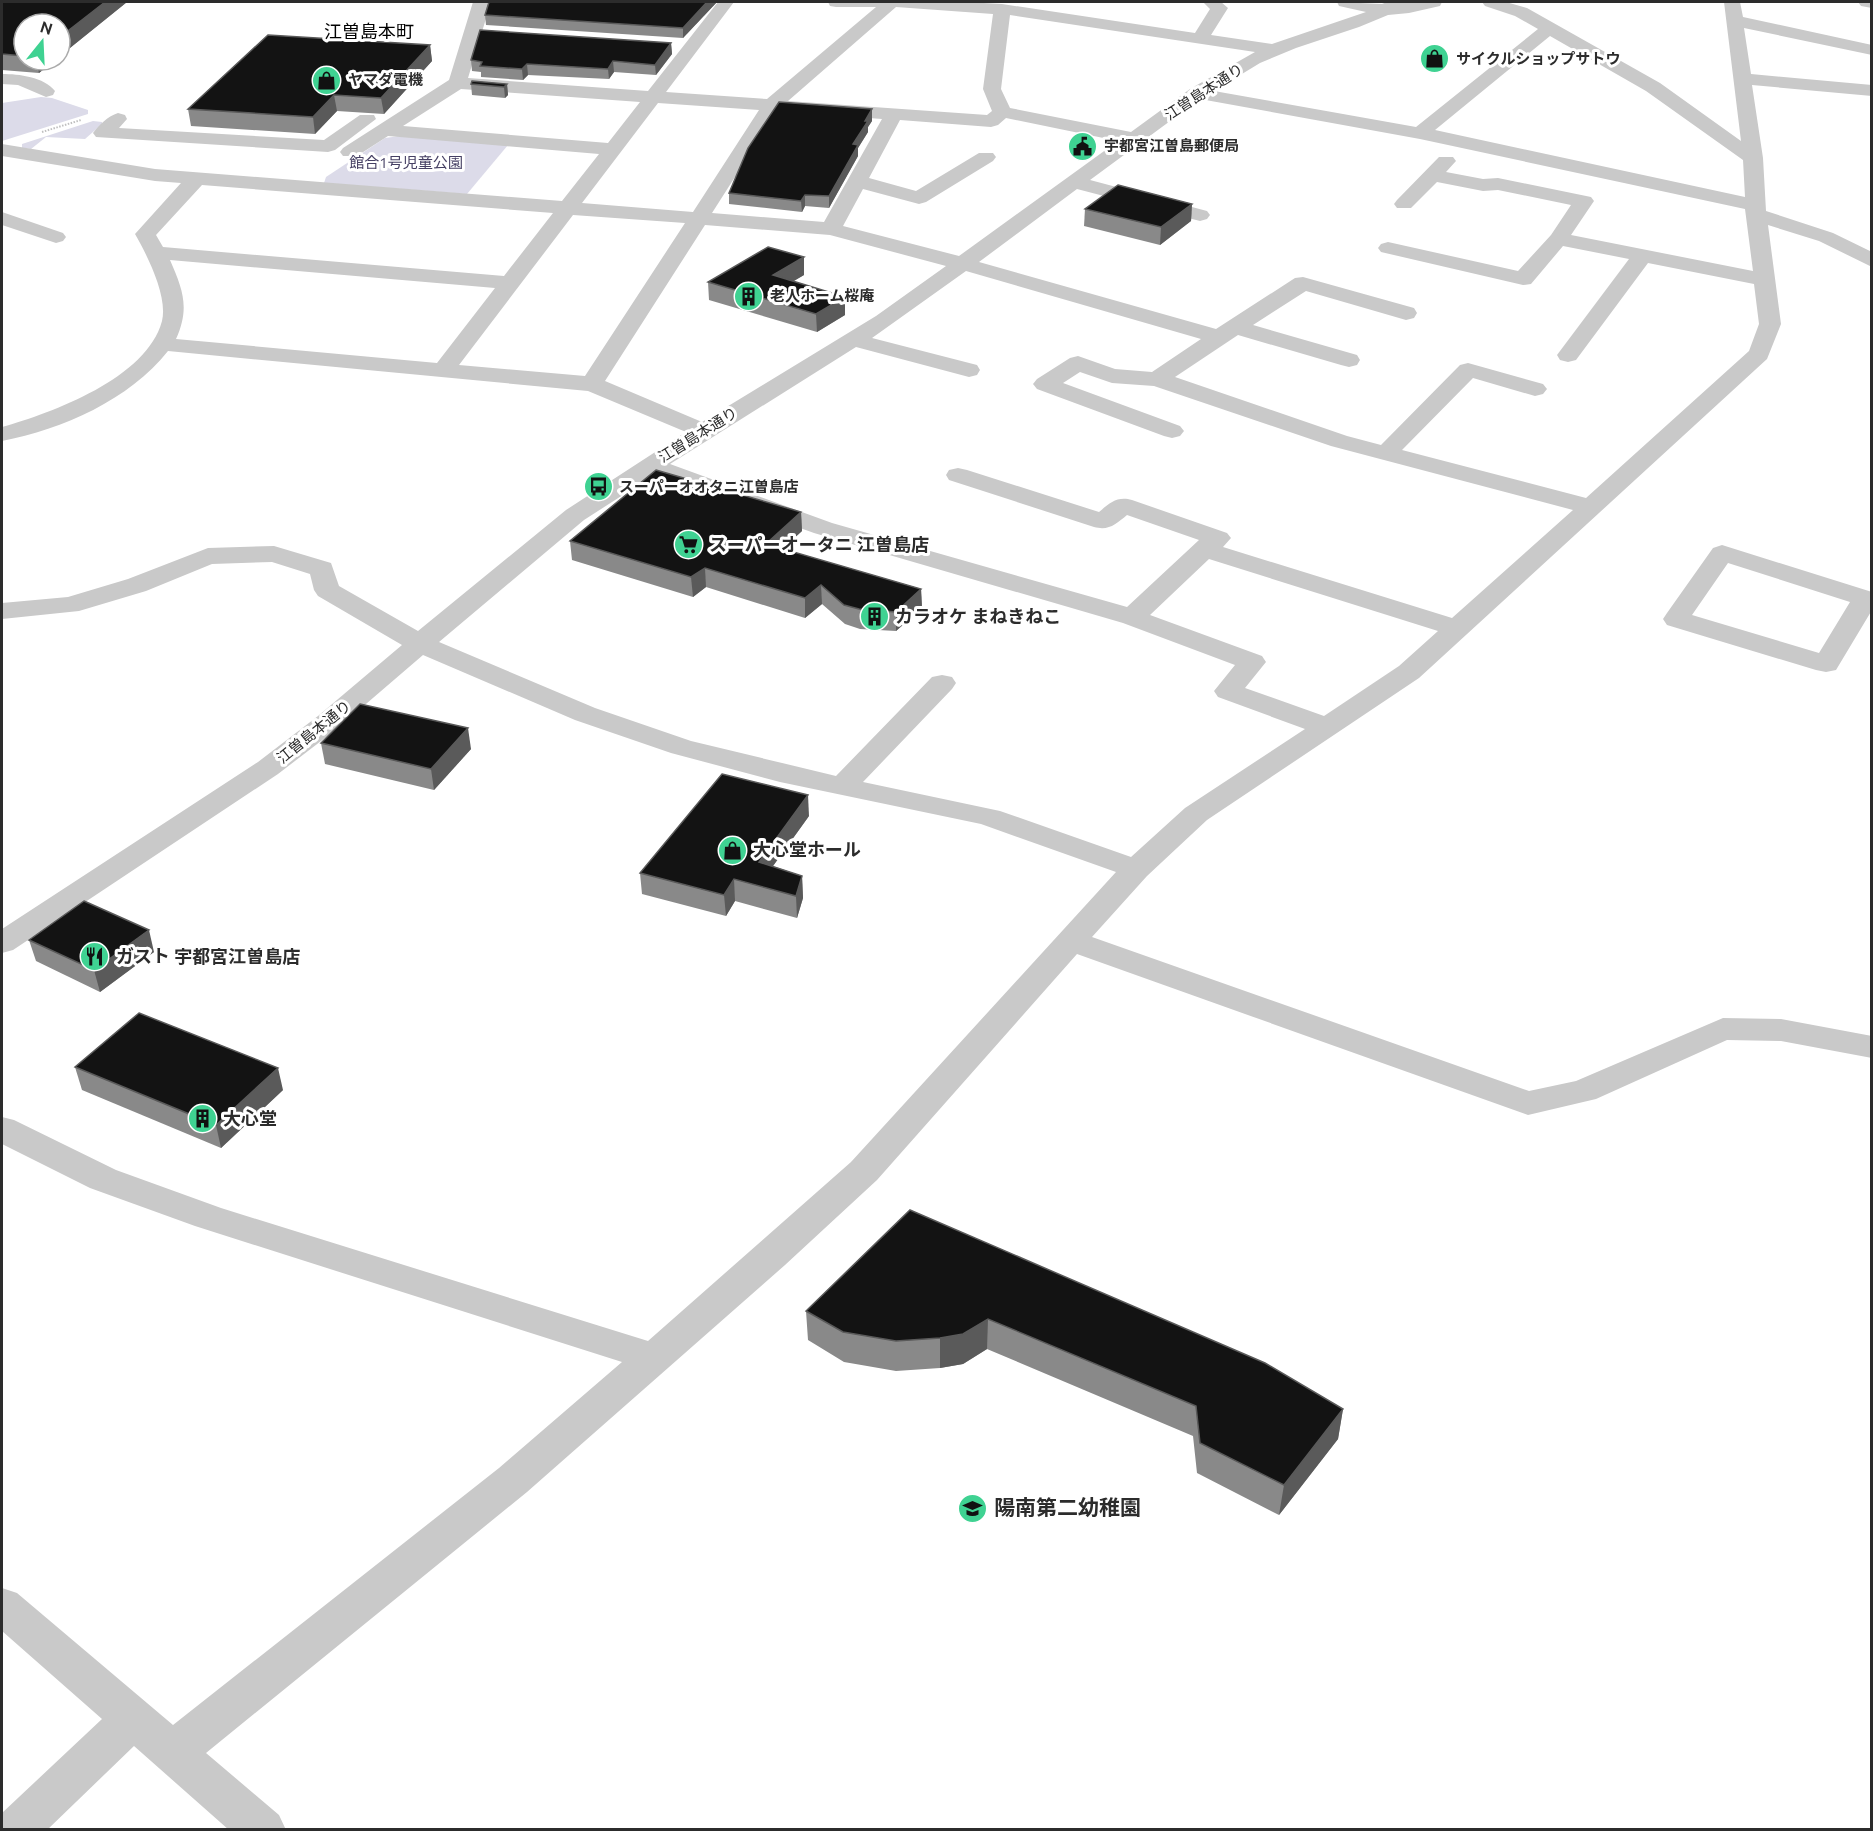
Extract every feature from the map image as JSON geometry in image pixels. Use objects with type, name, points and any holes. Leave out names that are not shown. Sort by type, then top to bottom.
[{"type":"street","points":[[457,83],[482,2]]},
{"type":"street","points":[[444,369],[726,2]]},
{"type":"street","points":[[836,2],[891,2],[1002,9],[1274,50]]},
{"type":"street","points":[[592,384],[771,106],[891,2]]},
{"type":"street","points":[[1200,38],[1219,8],[1211,2]]},
{"type":"street","points":[[1345,2],[1391,6],[1401,10],[1434,2]]},
{"type":"street","points":[[1491,2],[1521,12],[1653,87],[1753,158]]},
{"type":"street","points":[[1867,2],[1872,3]]},
{"type":"street","name":"江曽島本通り","points":[[2,943],[268,768],[328,722],[545,538],[650,465],[854,340],[964,264],[1197,93],[1234,70],[1274,50],[1334,31],[1391,6]]},
{"type":"street","points":[[1002,9],[992,89],[1002,112]]},
{"type":"street","points":[[172,1753],[513,1480],[772,1255],[864,1171],[1136,869],[1196,814],[1409,672],[1458,630],[1759,354],[1770,324],[1755,210],[1753,158],[1734,11],[1872,50]]},
{"type":"street","points":[[1420,133],[1549,28]]},
{"type":"street","points":[[472,32],[495,33]]},
{"type":"street","points":[[667,45],[690,46]]},
{"type":"street","points":[[2,79],[21,81],[46,91]]},
{"type":"street","points":[[1742,79],[1872,91]]},
{"type":"street","points":[[299,186],[457,83],[991,121],[1002,112]]},
{"type":"street","points":[[1197,93],[1420,133],[1755,210],[1826,237],[1872,261]]},
{"type":"street","points":[[1002,112],[1135,139]]},
{"type":"street","points":[[831,229],[894,114]]},
{"type":"street","points":[[118,119],[103,133],[328,146],[367,119]]},
{"type":"street","points":[[384,130],[611,149]]},
{"type":"street","points":[[1404,204],[1463,143]]},
{"type":"street","points":[[3,151],[155,175],[196,179],[831,229],[1227,332],[1349,360]]},
{"type":"street","points":[[857,181],[919,198],[986,157]]},
{"type":"street","points":[[1388,248],[1522,279],[1558,239],[1584,201],[1498,184],[1483,185],[1432,175]]},
{"type":"street","points":[[2,434],[32,427],[91,401],[138,372],[163,344],[173,320],[172,302],[158,253],[146,234],[196,179]]},
{"type":"street","points":[[1076,183],[1200,215]]},
{"type":"street","points":[[1465,204],[1483,185]]},
{"type":"street","points":[[2,218],[56,237]]},
{"type":"street","points":[[1558,239],[1765,280]]},
{"type":"street","points":[[158,253],[508,283]]},
{"type":"street","points":[[1568,356],[1642,256]]},
{"type":"street","points":[[1157,380],[1227,332],[1304,284],[1406,313]]},
{"type":"street","points":[[854,340],[969,370]]},
{"type":"street","points":[[163,344],[592,384],[704,431]]},
{"type":"street","points":[[1172,431],[1046,384],[1078,363],[1112,376],[1157,380],[1385,454],[1592,507]]},
{"type":"street","points":[[1385,454],[1468,370],[1535,389]]},
{"type":"street","points":[[650,465],[823,528],[1132,617],[1252,662],[1228,691],[1327,727]]},
{"type":"street","points":[[958,475],[1103,522],[1123,505],[1218,538],[1132,617]]},
{"type":"street","points":[[1204,549],[1458,630]]},
{"type":"street","points":[[1722,553],[1868,600],[1826,664],[1676,619],[1722,553]]},
{"type":"street","points":[[2,611],[70,605],[137,585],[208,556],[273,554],[322,569],[327,590],[419,643],[585,714],[681,747],[780,773],[989,817],[1136,869]]},
{"type":"street","points":[[843,786],[942,683]]},
{"type":"street","points":[[1071,941],[1528,1103],[1584,1091],[1723,1029],[1781,1029],[1872,1047]]},
{"type":"street","points":[[2,1129],[103,1179],[208,1217],[652,1357]]},
{"type":"street","points":[[2,1606],[263,1830]]},
{"type":"street","points":[[15,1830],[133,1718]]},
{"type":"path","points":[[42,133],[83,120]]},
{"type":"green space","points":[[41,97],[52,98],[88,110],[88,114],[2,141],[2,103]]},
{"type":"green space","points":[[93,121],[102,122],[102,124],[85,139],[46,137],[31,149],[22,148],[22,144]]},
{"type":"green space","name":"館合1号児童公園","points":[[400,136],[508,145],[467,194],[324,183],[326,177],[385,138]]},
{"type":"building","points":[[2,2],[105,2],[72,28],[72,12],[12,12],[12,55],[2,54]]},
{"type":"building","points":[[489,2],[707,2],[683,28],[485,15]]},
{"type":"building","points":[[480,30],[671,43],[655,65],[613,61],[608,69],[527,64],[522,69],[480,66],[482,62],[471,60]]},
{"type":"building","name":"ヤマダ電機","points":[[268,35],[430,45],[381,98],[334,95],[313,117],[188,109]]},
{"type":"building","points":[[472,81],[507,84],[504,87],[471,84]]},
{"type":"building","points":[[779,102],[872,109],[865,121],[868,121],[853,144],[858,145],[829,196],[805,195],[801,201],[729,193],[748,148]]},
{"type":"building","points":[[1118,185],[1192,204],[1161,227],[1085,209]]},
{"type":"building","points":[[768,247],[804,257],[773,275],[845,297],[816,314],[708,282]]},
{"type":"building","name":"スーパーオータニ 江曽島店","points":[[656,470],[801,512],[766,544],[921,589],[896,612],[859,609],[844,605],[821,585],[805,598],[705,568],[691,577],[570,541]]},
{"type":"building","points":[[360,704],[468,728],[431,769],[321,743]]},
{"type":"building","name":"大心堂ホール","points":[[722,774],[808,795],[759,862],[802,876],[796,896],[734,879],[724,895],[640,873]]},
{"type":"building","points":[[84,901],[149,930],[94,970],[29,940]]},
{"type":"building","name":"大心堂","points":[[139,1013],[278,1068],[216,1125],[75,1067]]},
{"type":"building","points":[[910,1210],[1265,1363],[1343,1409],[1284,1485],[1200,1443],[1196,1406],[988,1319],[963,1334],[896,1341],[843,1332],[806,1311]]},
{"type":"place","name":"サイクルショップサトウ","points":[[1435,59]]},
{"type":"place","name":"ヤマダ電機","points":[[327,80]]},
{"type":"place","name":"宇都宮江曽島郵便局","points":[[1083,146]]},
{"type":"place","name":"老人ホーム桜庵","points":[[749,296]]},
{"type":"place","name":"スーパーオオタニ江曽島店","points":[[598,487]]},
{"type":"place","name":"スーパーオータニ 江曽島店","points":[[688,545]]},
{"type":"place","name":"カラオケ まねきねこ","points":[[874,617]]},
{"type":"place","name":"大心堂ホール","points":[[732,850]]},
{"type":"place","name":"ガスト 宇都宮江曽島店","points":[[95,957]]},
{"type":"place","name":"大心堂","points":[[202,1119]]},
{"type":"place","name":"陽南第二幼稚園","points":[[973,1508]]},
{"type":"district","name":"江曽島本町","points":[[369,32]]}]
